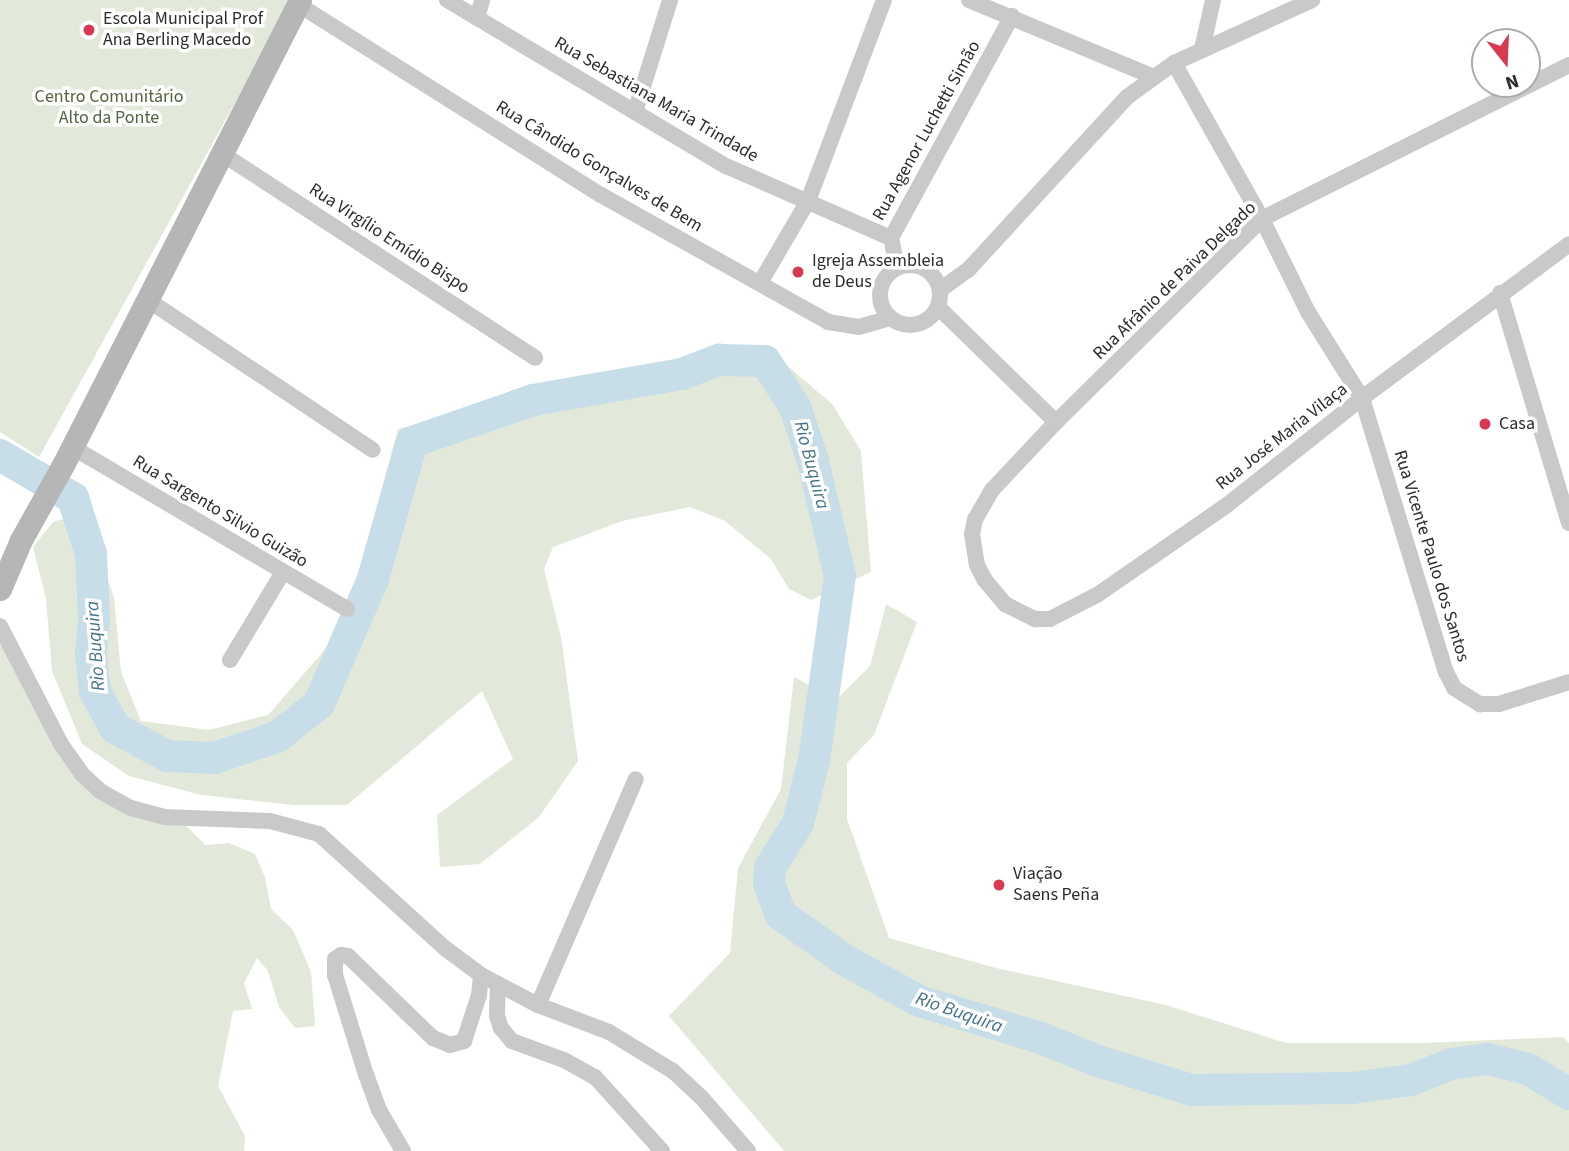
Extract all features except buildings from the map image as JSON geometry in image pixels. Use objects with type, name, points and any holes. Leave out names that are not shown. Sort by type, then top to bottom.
[{"type":"main road","points":[[0,589],[4,571],[68,456],[300,2]]},
{"type":"street","name":"Rua Sebastiana Maria Trindade","points":[[447,0],[726,166],[891,238]]},
{"type":"street","points":[[477,18],[482,0]]},
{"type":"street","points":[[635,112],[670,0]]},
{"type":"street","points":[[760,283],[808,201],[884,0]]},
{"type":"street","points":[[969,0],[1154,77]]},
{"type":"street","points":[[1202,49],[1213,0]]},
{"type":"street","points":[[1056,422],[939,299],[937,281],[925,268],[916,265],[897,268],[889,274],[880,291],[881,301],[891,318],[899,323],[917,324],[926,320],[939,299],[1127,97],[1174,63],[1312,0]]},
{"type":"street","name":"Rua Cândido Gonçalves de Bem","points":[[300,2],[601,195],[828,322],[859,327],[891,318]]},
{"type":"street","name":"Rua Agenor Luchetti Simão","points":[[897,268],[891,238],[1012,16]]},
{"type":"street","name":"Rua Vicente Paulo dos Santos","points":[[1174,63],[1262,219],[1308,312],[1362,398],[1446,673],[1454,688],[1480,704],[1499,704],[1569,682]]},
{"type":"street","name":"Rua Afrânio de Paiva Delgado","points":[[1005,604],[977,565],[972,534],[975,519],[992,490],[1056,422],[1262,219],[1569,65]]},
{"type":"street","name":"Rua Virgílio Emídio Bispo","points":[[221,153],[536,358]]},
{"type":"street","name":"Rua José Maria Vilaça","points":[[1005,604],[1035,619],[1050,619],[1097,595],[1227,505],[1362,398],[1569,244]]},
{"type":"street","points":[[1500,293],[1569,523]]},
{"type":"street","points":[[148,300],[373,450]]},
{"type":"street","name":"Rua Sargento Silvio Guizão","points":[[68,456],[347,609]]},
{"type":"street","points":[[230,660],[283,572]]},
{"type":"street","points":[[0,625],[70,759],[100,790],[131,808],[164,817],[270,821],[319,834],[446,949],[481,975],[538,1005],[609,1032],[673,1071],[701,1097],[748,1151]]},
{"type":"street","points":[[0,645],[23,667]]},
{"type":"street","points":[[538,1005],[636,779]]},
{"type":"street","points":[[403,1151],[379,1110],[366,1075],[335,975],[335,959],[341,955],[348,956],[433,1038],[450,1045],[464,1041],[479,995],[481,975]]},
{"type":"street","points":[[499,985],[497,1016],[501,1028],[512,1041],[564,1060],[595,1077],[662,1151]]},
{"type":"green space","name":"Centro Comunitário Alto da Ponte","points":[[0,0],[292,0],[39,457],[0,432]]},
{"type":"green space","points":[[727,351],[783,362],[832,404],[861,451],[871,572],[811,600],[789,589],[771,559],[725,521],[690,507],[622,521],[553,547],[544,569],[561,637],[578,761],[539,817],[480,864],[440,867],[437,815],[513,759],[482,691],[347,805],[294,805],[201,795],[129,776],[82,744],[52,671],[46,599],[33,547],[53,522],[88,511],[93,540],[114,597],[121,672],[141,721],[209,730],[268,715],[335,638],[351,600],[398,429],[460,415],[544,389]]},
{"type":"green space","points":[[886,604],[917,622],[874,735],[847,763],[847,819],[889,938],[996,968],[1166,1005],[1286,1043],[1423,1043],[1563,1037],[1569,1043],[1569,1151],[784,1151],[669,1016],[730,953],[738,868],[781,789],[794,677],[836,700],[870,666]]},
{"type":"green space","points":[[0,645],[23,667],[70,759],[131,808],[179,818],[205,845],[229,843],[255,854],[265,877],[271,909],[293,930],[311,972],[315,1026],[295,1028],[279,1007],[268,971],[257,958],[244,983],[252,1009],[233,1011],[218,1086],[245,1136],[244,1151],[0,1151]]},
{"type":"waterway","name":"Rio Buquira","points":[[0,455],[73,498],[91,554],[94,619],[91,654],[95,691],[115,728],[167,756],[214,758],[277,737],[319,704],[373,579],[412,442],[533,400],[682,374],[719,360],[765,361],[795,407],[813,461],[840,576],[814,760],[798,823],[770,868],[769,883],[780,914],[843,959],[919,1001],[1041,1038],[1095,1060],[1192,1090],[1352,1088],[1411,1080],[1451,1064],[1488,1059],[1528,1069],[1569,1094]]},
{"type":"place","name":"Escola Municipal Prof Ana Berling Macedo","points":[[89,30]]},
{"type":"place","name":"Igreja Assembleia de Deus","points":[[798,272]]},
{"type":"place","name":"Casa","points":[[1485,424]]},
{"type":"place","name":"Viação Saens Peña","points":[[999,885]]}]
